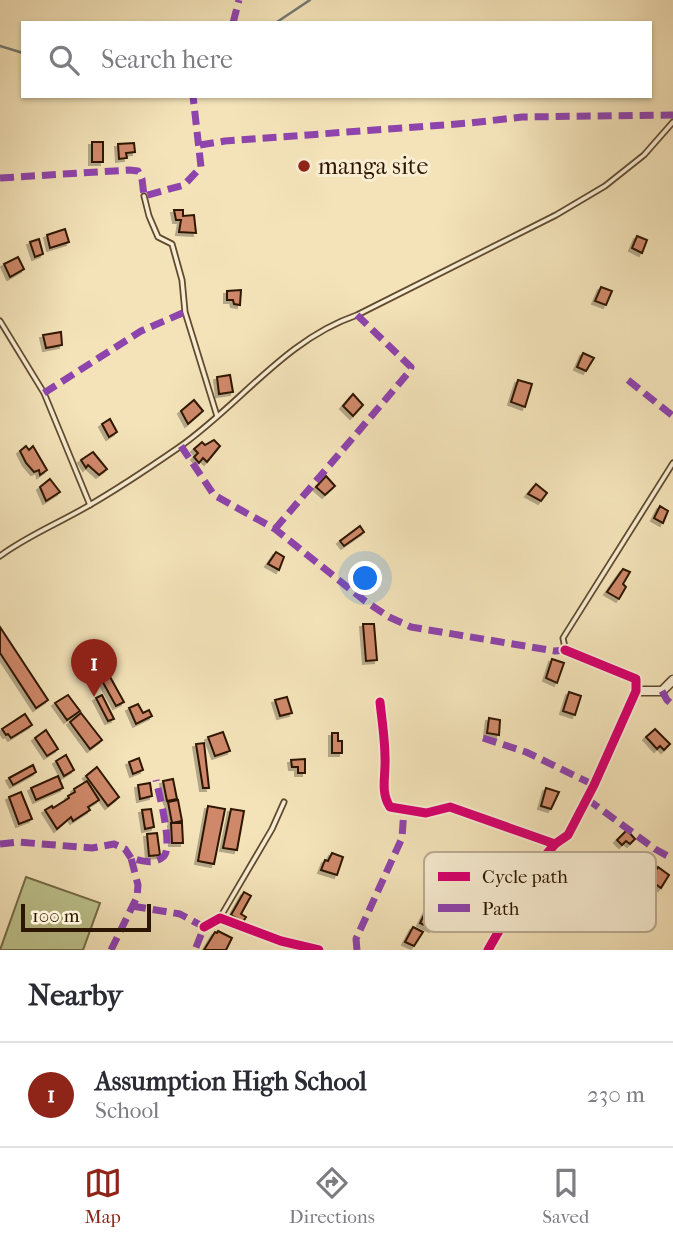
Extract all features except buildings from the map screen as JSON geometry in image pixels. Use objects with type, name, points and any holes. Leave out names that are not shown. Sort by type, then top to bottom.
[{"type":"street","points":[[549,852],[568,835],[594,785],[636,691],[636,679],[565,650]]},
{"type":"street","points":[[636,691],[662,691],[673,680]]},
{"type":"street","points":[[380,702],[386,760],[383,787],[390,807],[426,813],[450,807],[555,844]]},
{"type":"street","points":[[204,927],[220,918],[281,941],[319,950]]},
{"type":"street","points":[[488,950],[498,932]]},
{"type":"lane","points":[[0,556],[18,543],[90,505],[181,446],[281,358],[333,323],[357,315],[556,215],[605,186],[644,155],[673,122]]},
{"type":"lane","points":[[144,196],[158,237],[172,244],[182,280],[185,312],[217,416]]},
{"type":"lane","points":[[0,321],[44,393],[90,505]]},
{"type":"lane","points":[[565,650],[563,638],[673,463]]},
{"type":"lane","points":[[220,918],[262,849],[284,802]]},
{"type":"green space","points":[[26,877],[100,903],[83,950],[0,950]]},
{"type":"waterway","points":[[278,21],[310,0]]},
{"type":"waterway","points":[[0,46],[21,52]]},
{"type":"marked path","points":[[234,21],[239,0]]},
{"type":"marked path","points":[[0,178],[129,170],[138,171],[144,196],[184,185],[201,167],[193,98]]},
{"type":"marked path","points":[[200,145],[522,117],[673,115]]},
{"type":"marked path","points":[[44,393],[141,331],[185,312]]},
{"type":"marked path","points":[[275,529],[411,367],[357,315]]},
{"type":"marked path","points":[[628,380],[673,416]]},
{"type":"marked path","points":[[181,446],[214,495],[275,529],[389,617],[411,627],[555,651],[565,650]]},
{"type":"marked path","points":[[662,691],[673,705]]},
{"type":"marked path","points":[[483,738],[526,752],[594,785]]},
{"type":"marked path","points":[[111,950],[137,897],[138,885],[131,858],[156,861],[166,852],[165,821],[156,780]]},
{"type":"marked path","points":[[587,799],[673,859]]},
{"type":"marked path","points":[[357,950],[356,939],[402,838],[404,809]]},
{"type":"marked path","points":[[0,844],[18,842],[92,848],[114,844],[125,849],[131,858]]},
{"type":"marked path","points":[[132,906],[180,914],[204,927],[195,950]]},
{"type":"cycle path","points":[[548,852],[568,835],[594,785],[636,691],[636,679],[565,650]]},
{"type":"cycle path","points":[[380,702],[385,751],[384,789],[390,807],[426,813],[450,807],[555,844]]},
{"type":"cycle path","points":[[204,927],[220,918],[281,941],[319,950]]},
{"type":"cycle path","points":[[488,950],[498,932]]},
{"type":"place","name":"manga site","points":[[304,166]]},
{"type":"place","name":"Assumption High School","points":[[94,697]]}]
